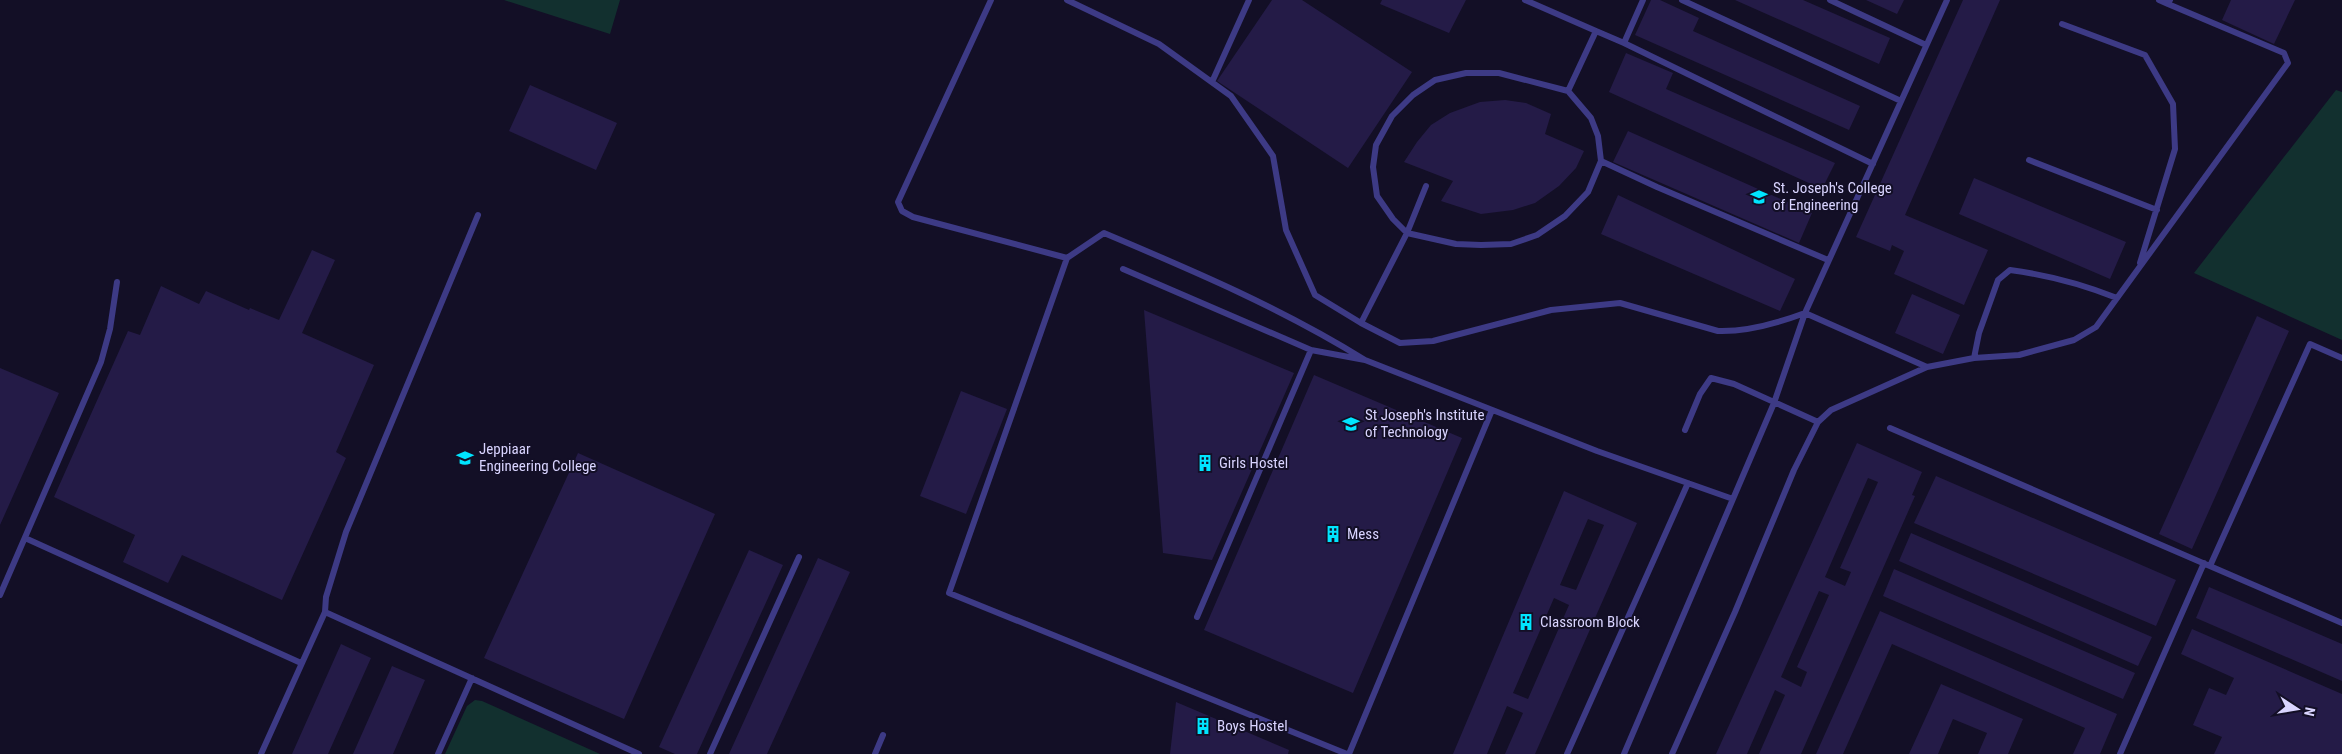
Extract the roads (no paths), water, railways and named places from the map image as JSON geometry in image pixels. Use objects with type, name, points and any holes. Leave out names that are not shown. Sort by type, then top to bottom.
[{"type":"lane","points":[[990,0],[898,202],[902,211],[913,217],[1067,258]]},
{"type":"lane","points":[[1067,0],[1159,44],[1231,96],[1273,156],[1286,230],[1315,295],[1360,324],[1400,343],[1432,341],[1551,310],[1620,304],[1718,331],[1728,332],[1780,322],[1805,314],[1927,368]]},
{"type":"lane","points":[[1212,82],[1249,0]]},
{"type":"lane","points":[[1525,0],[1624,43],[1872,164]]},
{"type":"lane","points":[[1624,43],[1643,0]]},
{"type":"lane","points":[[1682,0],[1901,101]]},
{"type":"lane","points":[[1830,0],[1926,45]]},
{"type":"lane","points":[[1624,754],[1774,403],[1805,314],[1828,260],[1947,0]]},
{"type":"lane","points":[[1672,754],[1735,612],[1794,470],[1818,422],[1831,410],[1927,368],[1974,358],[2019,354],[2074,340],[2096,326],[2288,62],[2284,53],[2169,2],[2159,0]]},
{"type":"lane","points":[[2062,24],[2145,55],[2173,104],[2175,149],[2139,268]]},
{"type":"lane","points":[[1568,91],[1596,31]]},
{"type":"lane","points":[[1499,73],[1568,91],[1591,118],[1598,136],[1602,161],[1588,192],[1565,216],[1537,235],[1511,244],[1481,245],[1456,244],[1406,233],[1393,219],[1377,196],[1373,167],[1376,145],[1392,116],[1414,95],[1435,80],[1466,74],[1499,73]]},
{"type":"lane","points":[[2029,160],[2157,210]]},
{"type":"lane","points":[[1602,161],[1657,188],[1828,260]]},
{"type":"lane","points":[[1360,324],[1406,233],[1426,186]]},
{"type":"lane","points":[[261,754],[325,612],[326,597],[346,532],[478,215]]},
{"type":"lane","points":[[1492,410],[1348,754],[950,593],[1067,258],[1104,233],[1229,286],[1315,330],[1365,360],[1598,451],[1733,499]]},
{"type":"lane","points":[[1123,269],[1311,350],[1365,360]]},
{"type":"lane","points":[[1974,358],[1979,333],[1998,280],[2010,270],[2042,274],[2098,290],[2117,298]]},
{"type":"lane","points":[[0,595],[101,362],[110,329],[117,282]]},
{"type":"lane","points":[[2120,754],[2310,344],[2342,358]]},
{"type":"lane","points":[[1197,617],[1311,350]]},
{"type":"lane","points":[[1685,430],[1700,394],[1711,378],[1734,384],[1818,422]]},
{"type":"lane","points":[[1890,428],[2342,623]]},
{"type":"lane","points":[[1568,754],[1688,483]]},
{"type":"lane","points":[[25,538],[301,663]]},
{"type":"lane","points":[[710,754],[799,557]]},
{"type":"lane","points":[[325,612],[472,678],[629,752],[639,754]]},
{"type":"lane","points":[[438,754],[472,678]]},
{"type":"lane","points":[[875,754],[883,735]]},
{"type":"place","name":"St. Joseph's College of Engineering","points":[[1759,197]]},
{"type":"place","name":"St Joseph's Institute of Technology","points":[[1351,424]]},
{"type":"place","name":"Jeppiaar Engineering College","points":[[465,458]]},
{"type":"place","name":"Girls Hostel","points":[[1205,463]]},
{"type":"place","name":"Mess","points":[[1333,534]]},
{"type":"place","name":"Classroom Block","points":[[1526,622]]},
{"type":"place","name":"Boys Hostel","points":[[1203,726]]}]
